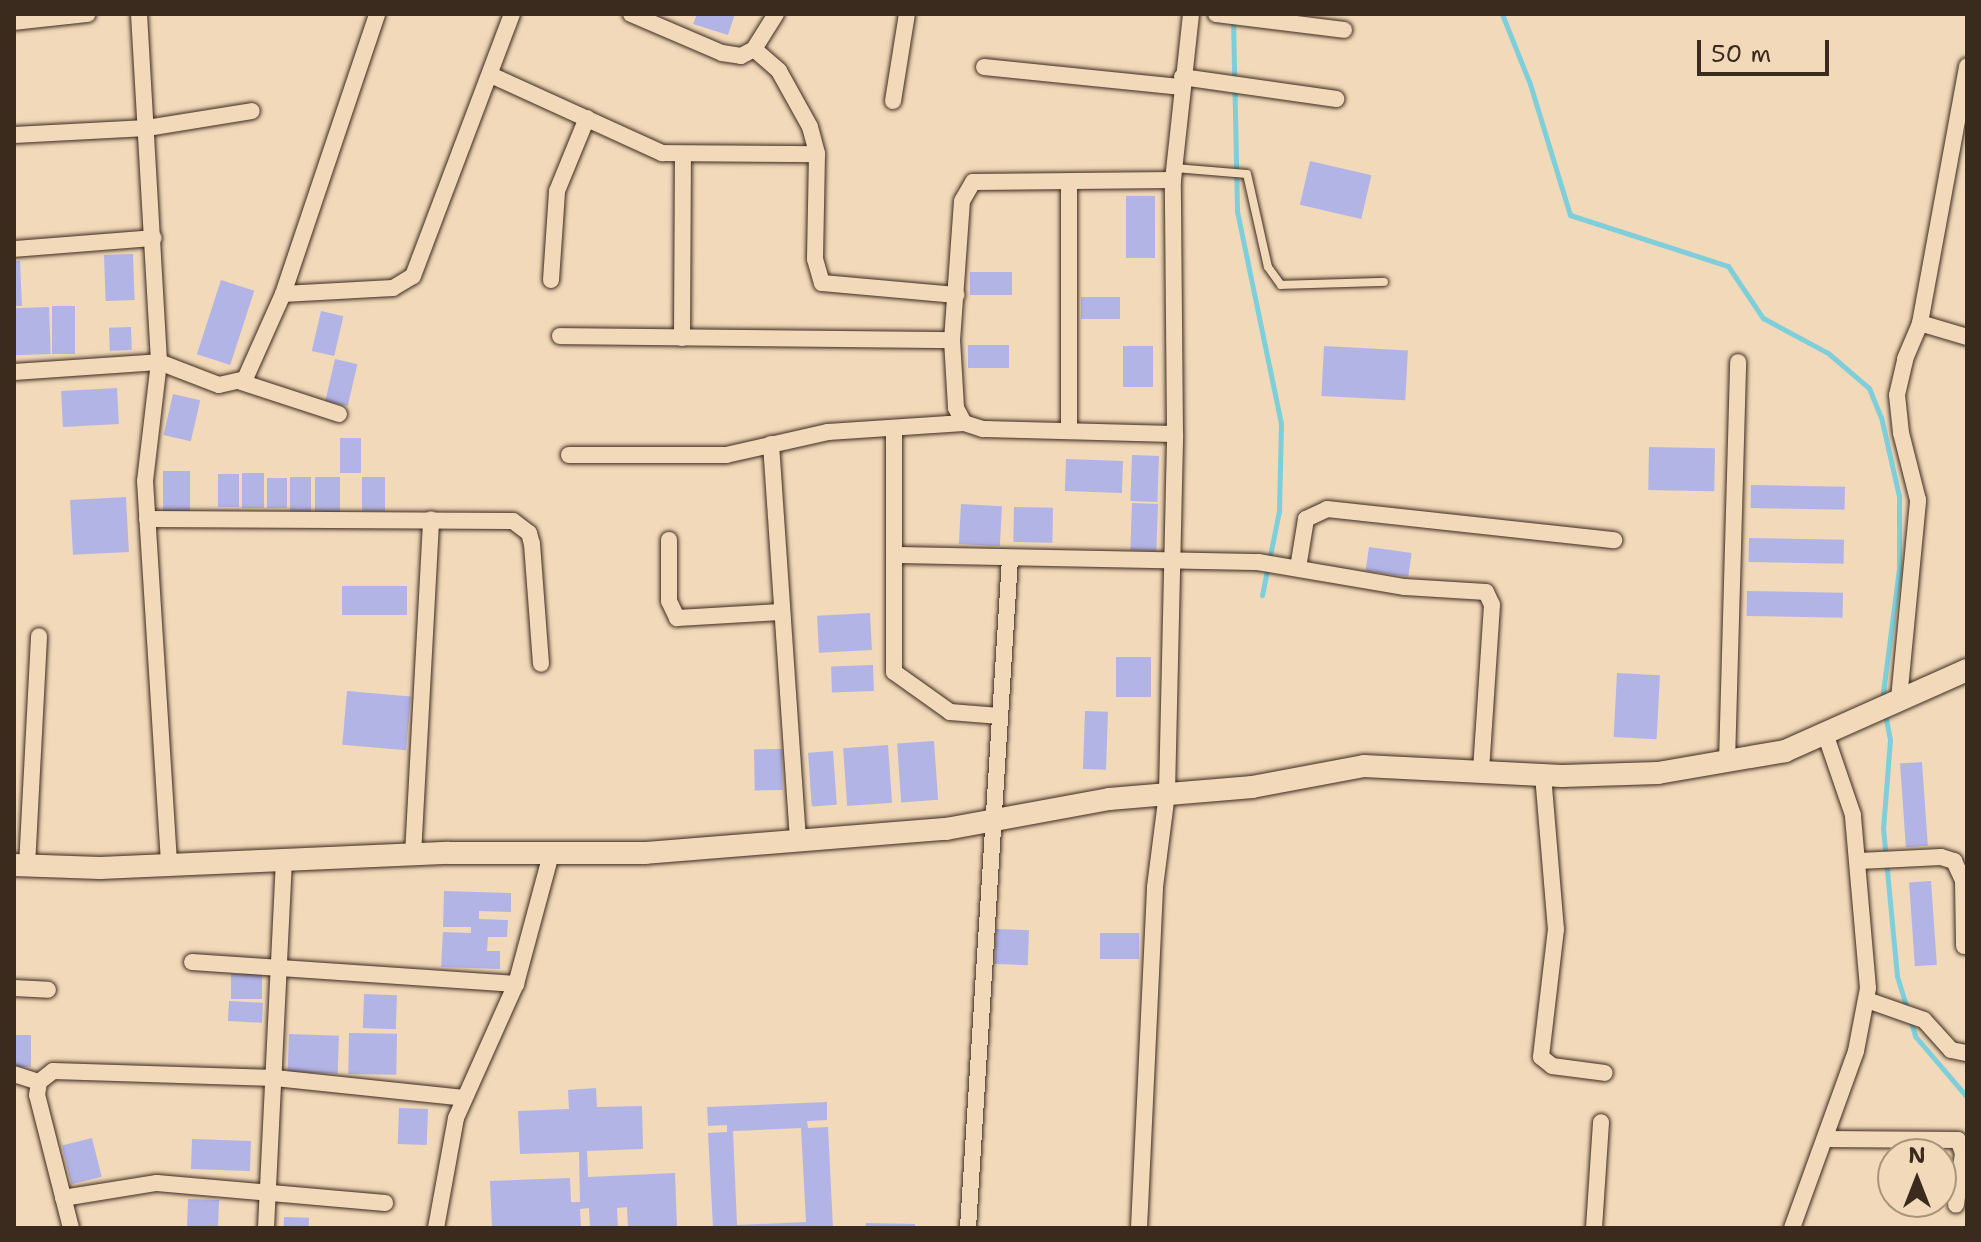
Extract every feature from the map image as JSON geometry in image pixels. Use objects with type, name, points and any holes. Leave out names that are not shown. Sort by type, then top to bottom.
[{"type":"street","points":[[14,22],[88,14]]},
{"type":"street","points":[[139,14],[159,362],[145,467],[169,866]]},
{"type":"street","points":[[241,382],[283,294],[377,14]]},
{"type":"street","points":[[283,294],[378,290],[408,282],[493,76],[512,14]]},
{"type":"street","points":[[631,14],[667,21],[722,53],[741,56],[754,49],[776,14]]},
{"type":"street","points":[[893,101],[907,14]]},
{"type":"street","points":[[1139,1228],[1155,887],[1167,793],[1175,434],[1174,174],[1191,14]]},
{"type":"street","points":[[1216,14],[1344,30]]},
{"type":"street","points":[[754,49],[779,71],[793,94],[817,154],[815,259],[822,283],[956,295]]},
{"type":"street","points":[[1889,704],[1918,500],[1901,433],[1897,395],[1920,323],[1967,66]]},
{"type":"street","points":[[984,67],[1219,82],[1336,99]]},
{"type":"street","points":[[493,76],[662,153],[683,156],[817,154]]},
{"type":"street","points":[[14,135],[147,128],[252,111]]},
{"type":"street","points":[[551,280],[557,191],[587,118]]},
{"type":"street","points":[[682,338],[683,156]]},
{"type":"street","points":[[964,423],[956,408],[952,340],[964,190],[973,182],[992,180],[1069,182],[1174,174]]},
{"type":"street","points":[[1069,182],[1069,431]]},
{"type":"street","points":[[14,249],[154,238]]},
{"type":"street","points":[[1920,323],[1967,337]]},
{"type":"street","points":[[560,336],[952,340]]},
{"type":"street","points":[[14,372],[159,362],[219,385],[241,382],[339,414]]},
{"type":"street","points":[[1727,762],[1738,362]]},
{"type":"street","points":[[569,455],[726,455],[828,432],[964,423],[983,429],[1175,434]]},
{"type":"street","points":[[894,428],[894,672],[950,712],[1000,716]]},
{"type":"street","points":[[771,444],[779,505],[781,612],[798,842]]},
{"type":"street","points":[[1290,566],[1306,519],[1327,509],[1614,540]]},
{"type":"street","points":[[147,519],[502,519],[529,533],[541,664]]},
{"type":"street","points":[[413,855],[431,519]]},
{"type":"street","points":[[669,540],[669,601],[677,618],[781,612]]},
{"type":"street","points":[[894,555],[1258,562],[1405,587],[1489,594],[1481,772]]},
{"type":"street","points":[[968,1228],[1010,559]]},
{"type":"street","points":[[39,636],[20,865],[169,866],[413,855],[551,854],[798,842],[993,822],[1167,793],[1252,787],[1364,766],[1543,775],[1658,773],[1785,751],[1826,736],[1967,670]]},
{"type":"street","points":[[1792,1228],[1856,1051],[1867,1000],[1859,861],[1853,815],[1826,736]]},
{"type":"street","points":[[1543,775],[1556,929],[1541,1057],[1552,1066],[1605,1073]]},
{"type":"street","points":[[436,1228],[450,1139],[464,1098],[516,984],[551,854]]},
{"type":"street","points":[[1859,861],[1941,857],[1954,861],[1963,880],[1964,946]]},
{"type":"street","points":[[266,1228],[284,862]]},
{"type":"street","points":[[192,962],[516,984]]},
{"type":"street","points":[[14,988],[48,990]]},
{"type":"street","points":[[1867,1000],[1909,1014],[1951,1050],[1967,1053]]},
{"type":"street","points":[[14,1074],[39,1082],[64,1069],[275,1078],[464,1098]]},
{"type":"street","points":[[39,1082],[38,1103],[71,1228]]},
{"type":"street","points":[[1594,1228],[1601,1122]]},
{"type":"street","points":[[1825,1139],[1877,1139]]},
{"type":"street","points":[[1957,1140],[1963,1153],[1957,1198]]},
{"type":"street","points":[[63,1198],[157,1183],[385,1203]]},
{"type":"lane","points":[[1174,174],[1221,168],[1240,170],[1251,179],[1268,267],[1281,285],[1384,282]]},
{"type":"building","points":[[697,14],[735,14],[728,35],[693,24]]},
{"type":"building","points":[[1310,161],[1371,175],[1361,219],[1300,205]]},
{"type":"building","points":[[1126,196],[1155,196],[1155,258],[1126,258]]},
{"type":"building","points":[[133,254],[135,300],[106,301],[104,255]]},
{"type":"building","points":[[14,261],[20,261],[22,306],[14,306]]},
{"type":"building","points":[[970,272],[1012,272],[1012,295],[970,295]]},
{"type":"building","points":[[221,280],[254,291],[230,365],[197,354]]},
{"type":"building","points":[[1081,297],[1120,297],[1120,319],[1081,319]]},
{"type":"building","points":[[52,306],[75,306],[75,354],[52,354]]},
{"type":"building","points":[[49,307],[51,354],[16,355],[14,308]]},
{"type":"building","points":[[321,311],[343,316],[334,356],[312,351]]},
{"type":"building","points":[[131,327],[132,350],[110,351],[109,328]]},
{"type":"building","points":[[968,345],[1009,345],[1009,368],[968,368]]},
{"type":"building","points":[[1123,346],[1153,346],[1153,387],[1123,387]]},
{"type":"building","points":[[1324,346],[1408,350],[1405,400],[1321,396]]},
{"type":"building","points":[[335,359],[357,364],[348,406],[325,401]]},
{"type":"building","points":[[117,388],[119,424],[63,427],[61,391]]},
{"type":"building","points":[[173,394],[200,400],[191,441],[164,435]]},
{"type":"building","points":[[340,438],[361,438],[361,473],[340,473]]},
{"type":"building","points":[[1649,447],[1715,448],[1714,491],[1648,490]]},
{"type":"building","points":[[1132,455],[1159,456],[1157,502],[1130,501]]},
{"type":"building","points":[[1066,459],[1123,461],[1122,493],[1065,491]]},
{"type":"building","points":[[163,471],[190,471],[190,511],[163,511]]},
{"type":"building","points":[[242,473],[264,473],[264,508],[242,508]]},
{"type":"building","points":[[218,474],[239,474],[239,507],[218,507]]},
{"type":"building","points":[[290,477],[311,477],[311,514],[290,514]]},
{"type":"building","points":[[315,477],[340,477],[340,514],[315,514]]},
{"type":"building","points":[[362,477],[385,477],[385,511],[362,511]]},
{"type":"building","points":[[267,478],[287,478],[287,508],[267,508]]},
{"type":"building","points":[[1751,485],[1845,487],[1845,510],[1751,508]]},
{"type":"building","points":[[126,497],[129,552],[73,555],[70,500]]},
{"type":"building","points":[[1132,503],[1158,504],[1156,551],[1130,550]]},
{"type":"building","points":[[961,504],[1002,506],[1000,546],[959,544]]},
{"type":"building","points":[[1014,507],[1053,508],[1052,543],[1013,542]]},
{"type":"building","points":[[1749,538],[1844,540],[1844,564],[1749,562]]},
{"type":"building","points":[[1369,547],[1412,553],[1408,577],[1366,571]]},
{"type":"building","points":[[342,586],[407,586],[407,615],[342,615]]},
{"type":"building","points":[[1747,591],[1843,593],[1843,618],[1747,616]]},
{"type":"building","points":[[870,613],[872,650],[819,653],[817,616]]},
{"type":"building","points":[[1116,657],[1151,657],[1151,697],[1116,697]]},
{"type":"building","points":[[873,665],[874,691],[832,692],[831,666]]},
{"type":"building","points":[[1617,673],[1660,675],[1657,739],[1614,737]]},
{"type":"building","points":[[347,691],[411,697],[406,750],[342,745]]},
{"type":"building","points":[[1085,711],[1108,712],[1106,770],[1083,769]]},
{"type":"building","points":[[934,741],[938,800],[901,802],[897,744]]},
{"type":"building","points":[[888,745],[892,803],[847,806],[843,748]]},
{"type":"building","points":[[754,749],[782,749],[783,790],[755,790]]},
{"type":"building","points":[[833,751],[837,805],[812,807],[808,753]]},
{"type":"building","points":[[1922,762],[1928,846],[1906,847],[1900,764]]},
{"type":"building","points":[[1931,881],[1937,965],[1915,966],[1909,883]]},
{"type":"building","points":[[444,891],[511,893],[511,912],[479,911],[479,919],[508,920],[507,937],[488,937],[487,951],[500,951],[500,969],[441,967],[443,932],[471,933],[471,927],[443,927]]},
{"type":"building","points":[[996,929],[1029,930],[1028,965],[995,964]]},
{"type":"building","points":[[1100,933],[1139,933],[1139,959],[1100,959]]},
{"type":"building","points":[[231,974],[262,974],[262,999],[231,999]]},
{"type":"building","points":[[364,994],[397,995],[396,1029],[363,1028]]},
{"type":"building","points":[[229,1001],[263,1003],[262,1023],[228,1021]]},
{"type":"building","points":[[349,1033],[397,1034],[396,1075],[348,1074]]},
{"type":"building","points":[[289,1034],[339,1036],[338,1074],[288,1072]]},
{"type":"building","points":[[14,1035],[31,1035],[31,1067],[14,1067]]},
{"type":"building","points":[[596,1088],[597,1107],[642,1106],[643,1149],[587,1151],[588,1177],[675,1173],[677,1228],[628,1228],[627,1207],[617,1208],[618,1228],[590,1228],[589,1208],[580,1209],[581,1228],[492,1228],[490,1181],[570,1178],[571,1202],[580,1202],[579,1152],[520,1154],[518,1111],[569,1109],[568,1090]]},
{"type":"building","points":[[827,1102],[827,1120],[807,1121],[808,1128],[828,1127],[833,1228],[713,1228],[708,1133],[727,1132],[727,1125],[708,1126],[707,1107]],"holes":[[[801,1128],[806,1222],[737,1225],[733,1131]]]},
{"type":"building","points":[[399,1108],[428,1109],[427,1145],[398,1144]]},
{"type":"building","points":[[92,1138],[102,1177],[72,1184],[62,1145]]},
{"type":"building","points":[[192,1139],[251,1141],[250,1171],[191,1169]]},
{"type":"building","points":[[188,1199],[219,1200],[218,1228],[187,1228]]},
{"type":"building","points":[[284,1217],[309,1218],[309,1228],[284,1228]]},
{"type":"building","points":[[866,1223],[915,1224],[915,1228],[865,1228]]},
{"type":"waterway","points":[[1502,14],[1530,84],[1570,215],[1728,266],[1763,318],[1828,353],[1869,388],[1881,417],[1899,496],[1899,569],[1882,700]]},
{"type":"waterway","points":[[1233,18],[1237,211],[1281,424],[1279,511],[1262,595]]},
{"type":"waterway","points":[[1885,714],[1890,740],[1883,828],[1897,976],[1907,1009]]},
{"type":"waterway","points":[[1910,1018],[1915,1036],[1967,1097]]}]
